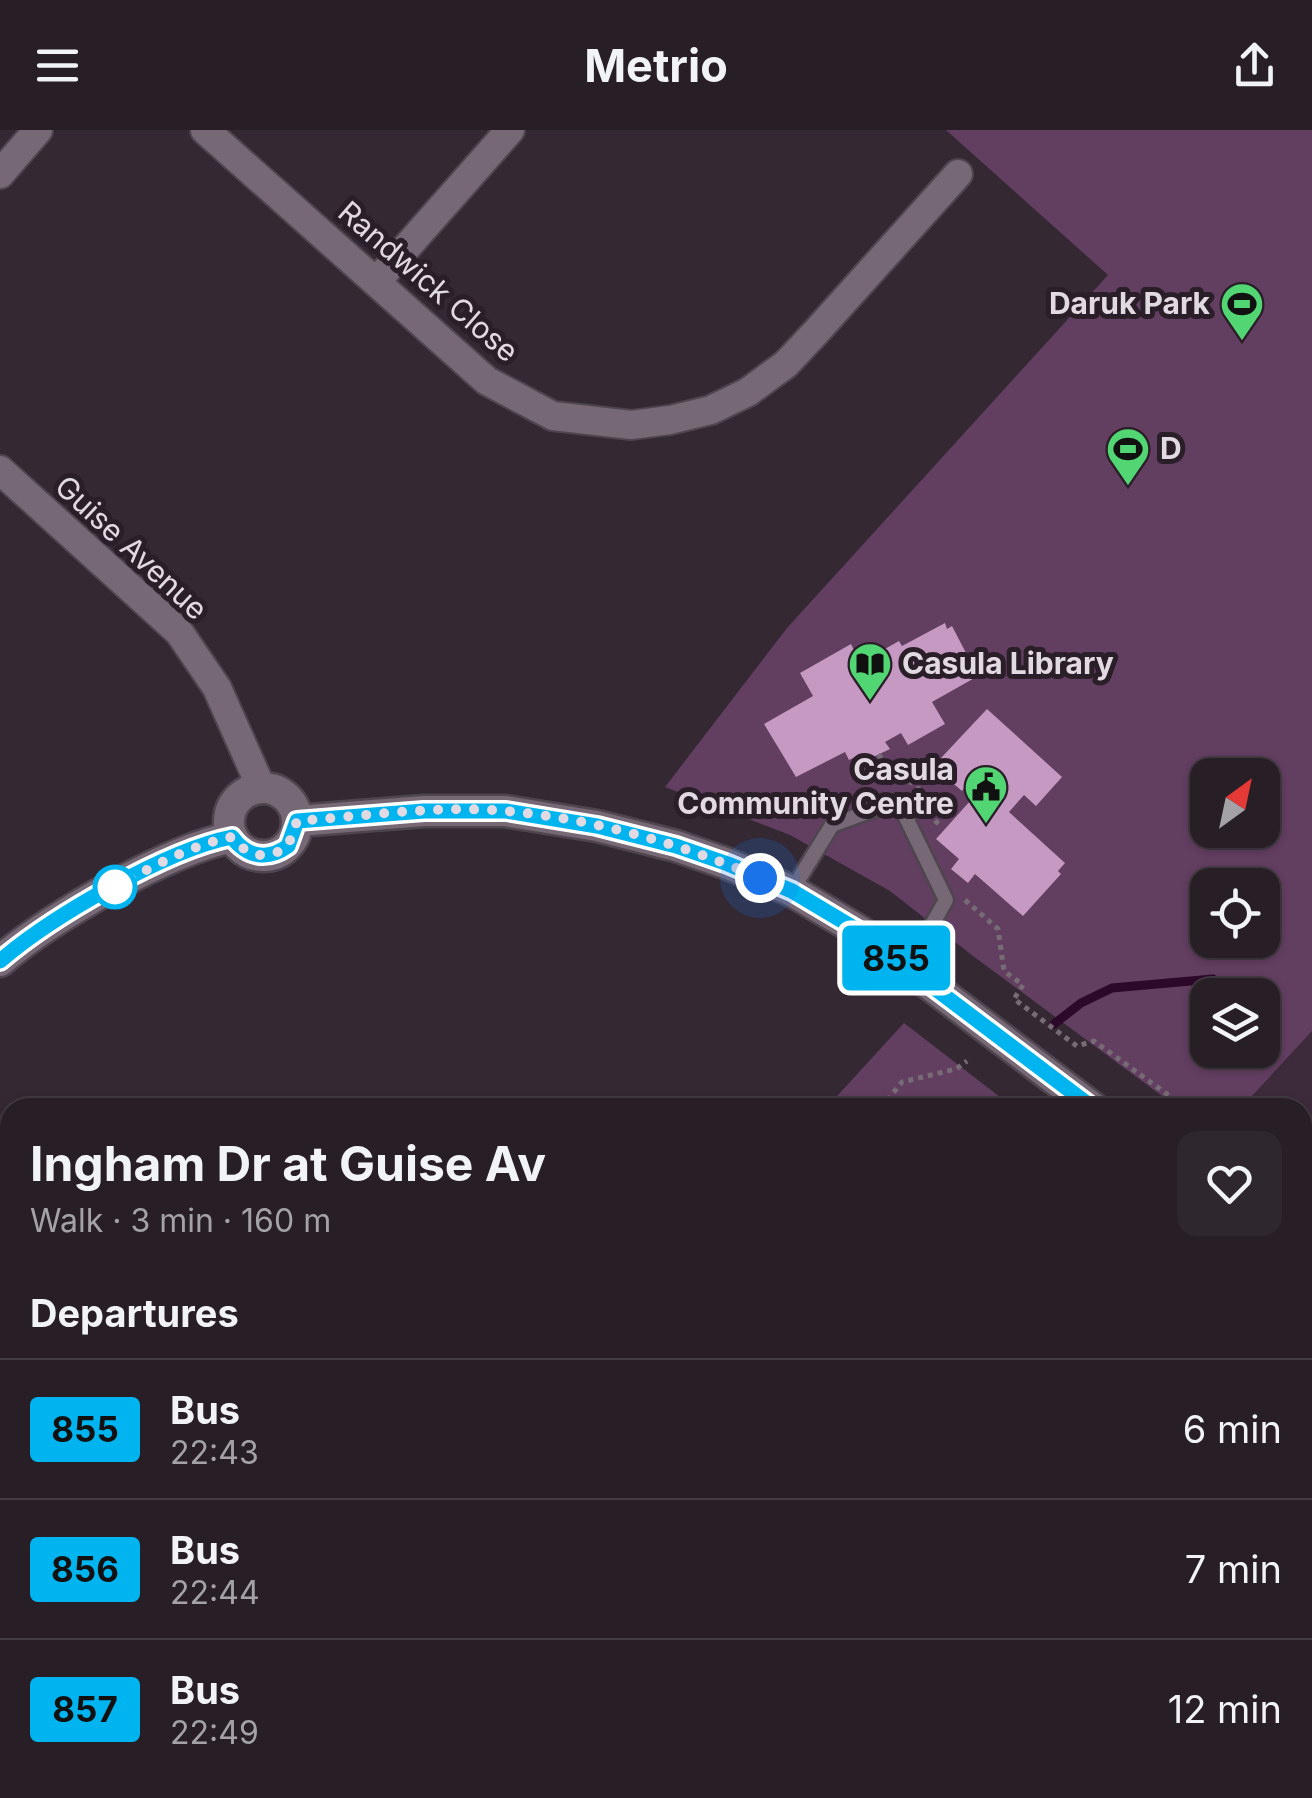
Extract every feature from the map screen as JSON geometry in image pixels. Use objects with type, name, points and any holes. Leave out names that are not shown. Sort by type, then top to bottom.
[{"type":"street","points":[[0,174],[38,130]]},
{"type":"street","name":"Randwick Close","points":[[206,130],[486,381],[553,416],[631,425],[711,410],[748,392],[786,364],[958,174]]},
{"type":"street","points":[[376,282],[510,130]]},
{"type":"street","name":"Guise Avenue","points":[[0,470],[179,632],[217,688],[261,787]]},
{"type":"street","points":[[261,787],[289,799],[297,821],[288,846],[267,856],[247,852],[232,837],[228,818],[236,800],[261,787]]},
{"type":"street","points":[[297,821],[424,811],[506,811],[597,826],[676,846],[792,891],[859,931],[1080,1098]]},
{"type":"street","points":[[0,961],[16,947],[160,863],[232,837]]},
{"type":"lane","points":[[792,891],[832,825],[898,801],[946,900],[908,967]]},
{"type":"path","points":[[1047,1025],[1078,1046],[1094,1041],[1172,1098]]},
{"type":"path","points":[[889,1098],[902,1082],[956,1069],[967,1060]]},
{"type":"shaded area","points":[[946,130],[1312,130],[1312,1031],[1280,1066],[1280,978],[1190,978],[1190,1068],[1278,1068],[1250,1098],[1165,1098],[890,891],[790,835],[665,787],[787,628],[1108,275]]},
{"type":"shaded area","points":[[904,1023],[1001,1098],[835,1098]]},
{"type":"shaded area","points":[[1312,1031],[1312,1098],[1251,1098]]},
{"type":"building","name":"Casula Library","points":[[945,623],[947,629],[952,626],[978,676],[932,702],[945,724],[908,745],[901,733],[885,742],[890,749],[867,760],[863,753],[849,760],[845,752],[796,777],[764,724],[813,696],[800,673],[851,644],[860,663],[899,641],[902,646]]},
{"type":"building","name":"Casula Community Centre","points":[[987,709],[1062,777],[1036,806],[1024,795],[1009,812],[1065,863],[1058,871],[1061,874],[1023,916],[975,874],[968,883],[951,869],[959,859],[936,839],[979,791],[969,782],[962,791],[948,779],[956,770],[941,758]]},
{"type":"waterway","points":[[1054,1024],[1081,1003],[1112,988],[1190,981]]},
{"type":"bus line","name":"855","points":[[0,961],[98,896],[160,863],[216,840],[232,837],[247,852],[267,856],[288,846],[297,821],[424,811],[506,811],[597,826],[676,846],[792,891],[859,931],[1080,1098]]},
{"type":"place","name":"Daruk Park","points":[[1242,342]]},
{"type":"place","name":"D","points":[[1128,487]]},
{"type":"place","name":"Casula Library","points":[[870,702]]},
{"type":"place","name":"Casula Community Centre","points":[[986,825]]},
{"type":"route","points":[[115,887],[216,840],[232,837],[247,852],[267,856],[288,846],[297,821],[424,811],[506,811],[597,826],[676,846],[760,878]]}]
